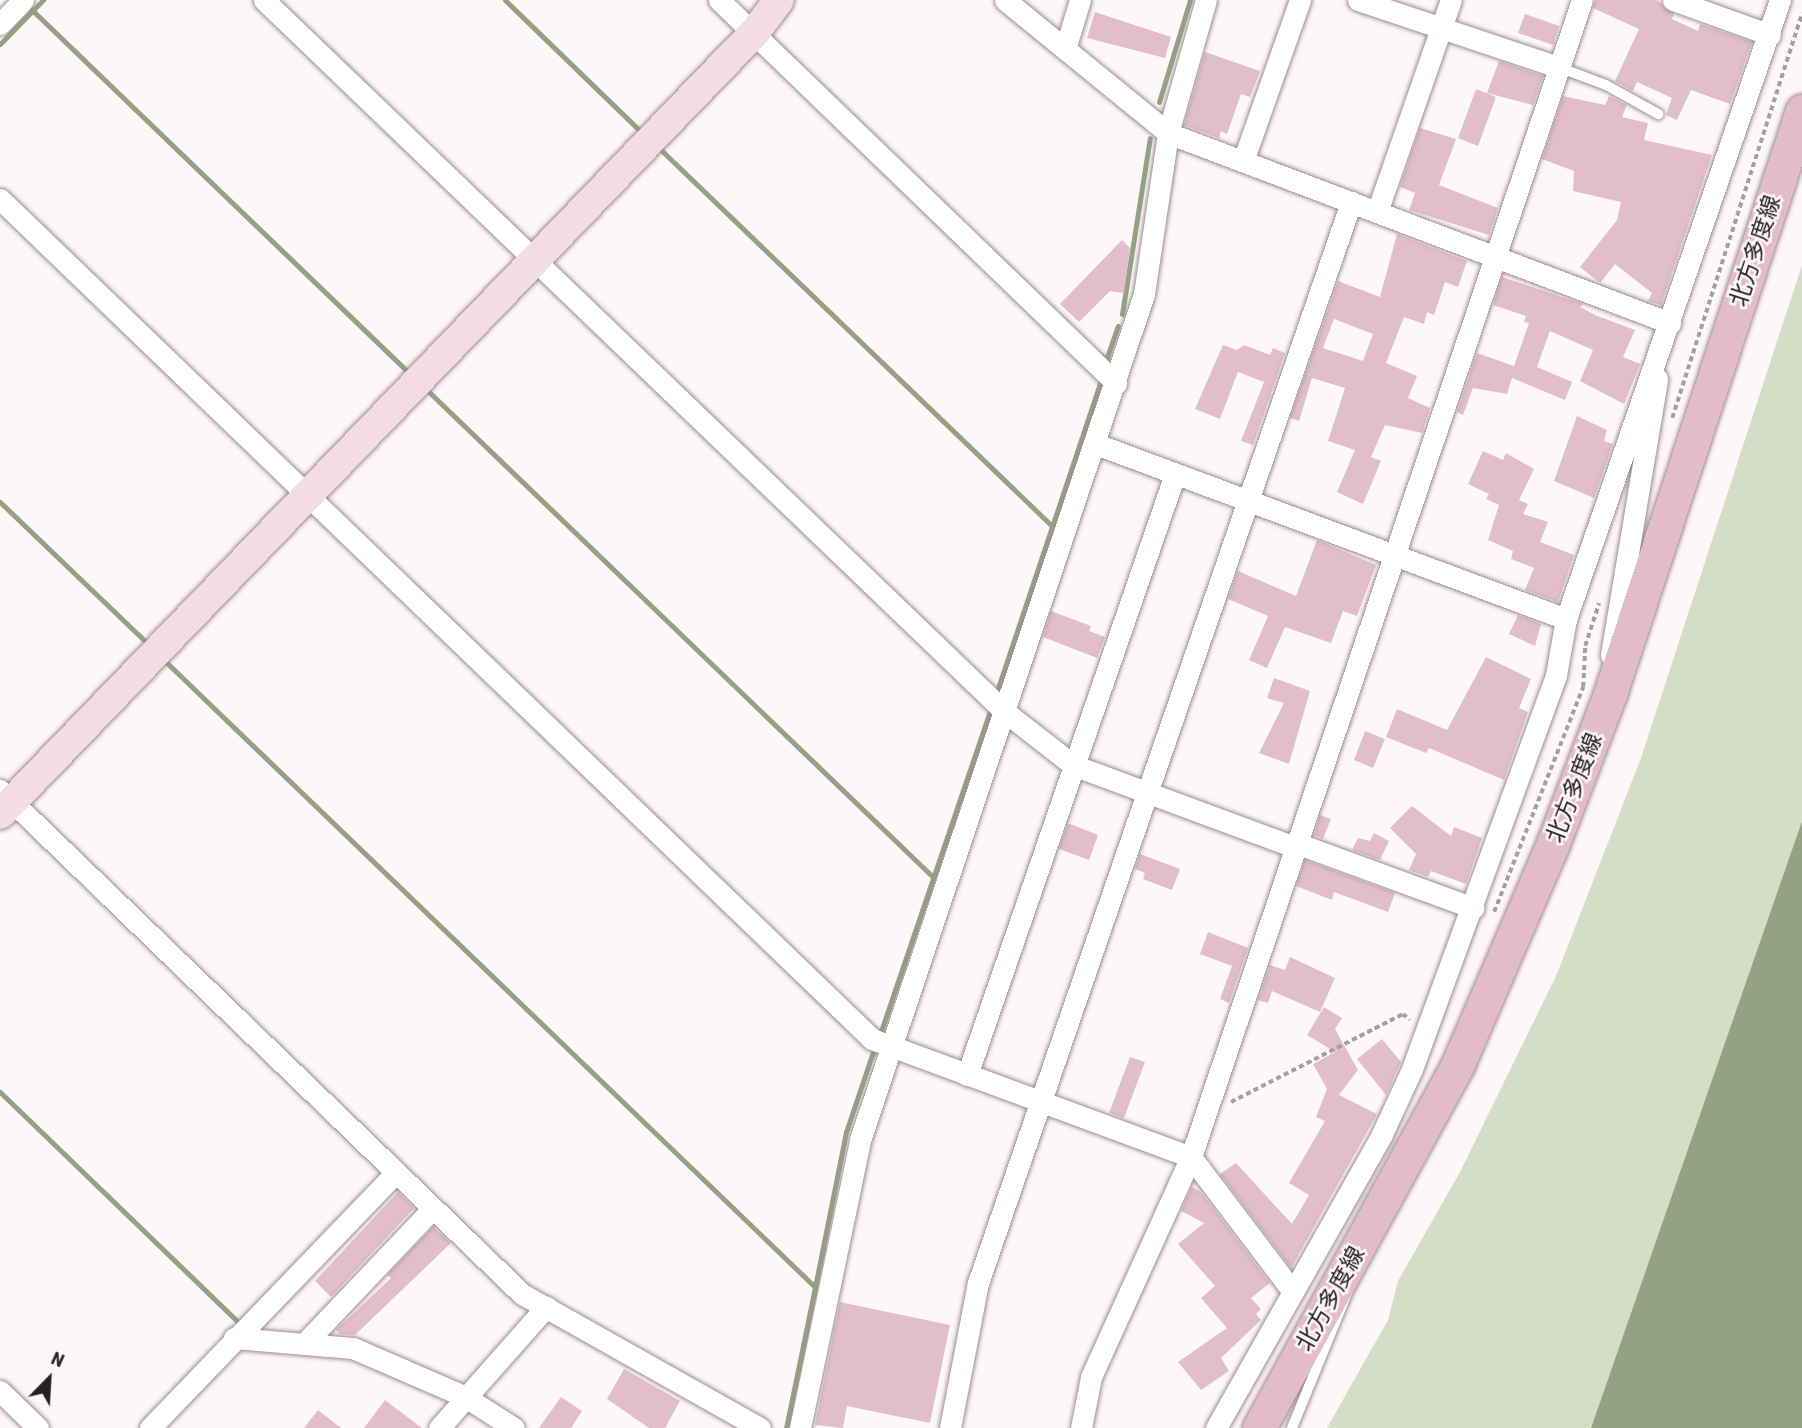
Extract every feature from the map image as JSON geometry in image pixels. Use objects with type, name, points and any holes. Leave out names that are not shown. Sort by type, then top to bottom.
[{"type":"main road","name":"北方多度線","points":[[1259,1428],[1350,1266],[1458,1064],[1500,972],[1610,694],[1802,111]]},
{"type":"street","points":[[0,24],[23,0]]},
{"type":"street","points":[[264,0],[1005,712],[1073,765],[1484,911]]},
{"type":"street","points":[[719,0],[1116,383]]},
{"type":"street","points":[[760,1428],[522,1294],[4,802],[535,260],[754,33],[779,0]]},
{"type":"street","points":[[1005,0],[1168,133],[1670,323]]},
{"type":"street","points":[[1065,49],[1080,0]]},
{"type":"street","points":[[800,1428],[860,1140],[1096,444],[1144,294],[1168,133],[1206,0]]},
{"type":"street","points":[[1243,161],[1300,0]]},
{"type":"street","points":[[1358,0],[1558,67]]},
{"type":"street","points":[[1377,212],[1451,0]]},
{"type":"street","points":[[1081,1428],[1091,1377],[1191,1157],[1582,0]]},
{"type":"street","points":[[1673,0],[1770,35]]},
{"type":"street","points":[[1216,1428],[1382,1134],[1427,1027],[1484,911],[1556,675],[1566,619],[1780,0]]},
{"type":"street","points":[[0,199],[872,1039],[1191,1157],[1293,1292]]},
{"type":"street","points":[[950,1428],[978,1283],[1351,202]]},
{"type":"street","points":[[1610,694],[1612,642],[1638,481],[1670,323]]},
{"type":"street","points":[[1096,444],[1566,619]]},
{"type":"street","points":[[967,1075],[1175,474]]},
{"type":"street","points":[[150,1428],[396,1172]]},
{"type":"street","points":[[304,1344],[433,1208]]},
{"type":"street","points":[[439,1428],[464,1396],[546,1307]]},
{"type":"street","points":[[234,1338],[353,1348],[464,1396],[514,1428]]},
{"type":"street","points":[[0,1391],[38,1428]]},
{"type":"lane","points":[[1558,67],[1606,85],[1658,114]]},
{"type":"lane","points":[[1292,1428],[1346,1303],[1350,1266]]},
{"type":"path","points":[[1671,420],[1802,13]]},
{"type":"path","points":[[1484,911],[1583,687],[1585,646],[1600,597]]},
{"type":"path","points":[[1204,1116],[1403,1014],[1427,1027]]},
{"type":"shaded area","points":[[1802,265],[1802,821],[1591,1428],[1327,1428],[1388,1320],[1398,1281],[1460,1172],[1556,976],[1641,758]]},
{"type":"shaded area","points":[[1802,821],[1802,1428],[1591,1428]]},
{"type":"building","points":[[1595,0],[1657,0],[1674,14],[1672,19],[1698,31],[1700,24],[1752,42],[1730,104],[1691,90],[1677,120],[1666,115],[1672,98],[1637,82],[1633,91],[1615,81],[1639,29],[1593,8]]},
{"type":"building","points":[[1095,12],[1171,37],[1165,58],[1087,38]]},
{"type":"building","points":[[1525,14],[1559,26],[1553,45],[1518,33]]},
{"type":"building","points":[[1205,52],[1260,71],[1250,97],[1241,94],[1227,134],[1221,131],[1219,138],[1184,125]]},
{"type":"building","points":[[1499,61],[1543,76],[1533,105],[1487,93]]},
{"type":"building","points":[[1476,89],[1496,97],[1478,146],[1458,138]]},
{"type":"building","points":[[1563,96],[1605,105],[1609,96],[1627,105],[1622,117],[1648,123],[1644,140],[1712,155],[1661,305],[1648,301],[1652,293],[1615,264],[1600,283],[1580,267],[1617,220],[1621,202],[1573,191],[1574,171],[1542,159]]},
{"type":"building","points":[[1420,128],[1456,139],[1439,185],[1498,208],[1489,235],[1409,210],[1415,193],[1400,187]]},
{"type":"building","points":[[1397,234],[1467,261],[1458,287],[1445,282],[1434,315],[1427,312],[1424,324],[1404,317],[1386,363],[1417,376],[1408,398],[1430,408],[1422,433],[1385,425],[1371,457],[1381,461],[1363,504],[1337,492],[1355,450],[1328,441],[1345,388],[1312,378],[1299,421],[1290,418],[1338,281],[1380,297]],"holes":[[[1334,319],[1373,334],[1363,361],[1323,348]]]},
{"type":"building","points":[[1122,240],[1130,248],[1124,293],[1110,291],[1079,322],[1060,304]]},
{"type":"building","points":[[1502,277],[1583,304],[1580,307],[1595,315],[1635,330],[1623,357],[1640,364],[1624,404],[1580,381],[1593,350],[1550,331],[1537,367],[1572,382],[1565,400],[1512,378],[1507,394],[1473,388],[1463,415],[1457,412],[1477,353],[1514,366],[1529,323],[1524,322],[1526,316],[1493,305]]},
{"type":"building","points":[[1223,345],[1237,350],[1244,345],[1270,355],[1273,348],[1285,353],[1253,445],[1241,441],[1264,382],[1238,372],[1220,419],[1195,409]]},
{"type":"building","points":[[1577,416],[1607,430],[1604,441],[1613,444],[1594,498],[1554,481]]},
{"type":"building","points":[[1483,451],[1503,460],[1506,453],[1534,469],[1519,500],[1528,504],[1523,514],[1548,522],[1540,542],[1574,555],[1558,602],[1525,590],[1534,568],[1511,559],[1513,551],[1488,540],[1499,505],[1486,499],[1489,494],[1468,484]]},
{"type":"building","points":[[1317,540],[1376,565],[1357,616],[1343,611],[1331,643],[1285,627],[1267,668],[1249,660],[1268,616],[1228,599],[1238,571],[1296,596]]},
{"type":"building","points":[[1051,611],[1091,626],[1089,631],[1105,637],[1097,658],[1043,637]]},
{"type":"building","points":[[1518,615],[1541,624],[1535,646],[1509,634]]},
{"type":"building","points":[[1486,657],[1531,679],[1519,708],[1528,712],[1504,780],[1429,748],[1426,753],[1386,737],[1397,709],[1447,730]]},
{"type":"building","points":[[1274,678],[1310,691],[1289,764],[1259,753],[1284,703],[1267,698]]},
{"type":"building","points":[[1365,731],[1385,739],[1373,768],[1354,760]]},
{"type":"building","points":[[1412,806],[1451,836],[1454,827],[1482,838],[1466,884],[1431,871],[1428,877],[1409,870],[1416,854],[1390,828]]},
{"type":"building","points":[[1320,815],[1331,819],[1323,839],[1314,835]]},
{"type":"building","points":[[1068,823],[1098,835],[1089,860],[1059,849]]},
{"type":"building","points":[[1374,833],[1389,841],[1380,860],[1352,850],[1358,838],[1370,841]]},
{"type":"building","points":[[1140,854],[1180,869],[1172,890],[1143,879],[1145,873],[1135,869]]},
{"type":"building","points":[[1305,860],[1395,893],[1388,912],[1334,892],[1332,900],[1296,886]]},
{"type":"building","points":[[1208,932],[1248,948],[1229,1003],[1220,999],[1232,966],[1200,954]]},
{"type":"building","points":[[1290,957],[1335,978],[1320,1012],[1272,991],[1268,1003],[1258,1000],[1270,965],[1285,970]]},
{"type":"building","points":[[1324,1007],[1342,1018],[1335,1029],[1358,1070],[1339,1095],[1377,1114],[1291,1268],[1220,1174],[1236,1163],[1292,1224],[1309,1195],[1289,1183],[1325,1121],[1316,1117],[1327,1089],[1313,1064],[1335,1052],[1307,1035]]},
{"type":"building","points":[[1382,1039],[1401,1062],[1386,1095],[1357,1059]]},
{"type":"building","points":[[1130,1057],[1145,1062],[1124,1118],[1109,1113]]},
{"type":"building","points":[[1192,1187],[1201,1192],[1270,1283],[1251,1298],[1261,1309],[1256,1314],[1261,1320],[1221,1358],[1229,1371],[1201,1390],[1178,1362],[1227,1328],[1201,1298],[1215,1286],[1178,1244],[1204,1223],[1181,1211]]},
{"type":"building","points":[[398,1192],[414,1208],[331,1297],[315,1281]]},
{"type":"building","points":[[433,1227],[451,1243],[355,1335],[340,1334],[336,1330],[391,1278],[387,1275]]},
{"type":"building","points":[[840,1302],[950,1325],[930,1423],[847,1406],[843,1428],[815,1425]]},
{"type":"building","points":[[624,1369],[680,1401],[665,1428],[649,1428],[607,1399]]},
{"type":"building","points":[[561,1397],[582,1411],[571,1428],[539,1428]]},
{"type":"building","points":[[385,1400],[422,1428],[364,1428]]},
{"type":"building","points":[[318,1410],[341,1428],[304,1428]]},
{"type":"waterway","points":[[0,44],[43,0]]},
{"type":"waterway","points":[[505,0],[640,131]]},
{"type":"waterway","points":[[1159,102],[1190,0]]},
{"type":"waterway","points":[[30,8],[408,372]]},
{"type":"waterway","points":[[1122,314],[1150,138]]},
{"type":"waterway","points":[[660,149],[1051,525]]},
{"type":"waterway","points":[[1102,356],[1106,360],[1118,326]]},
{"type":"waterway","points":[[997,691],[1102,378]]},
{"type":"waterway","points":[[428,391],[932,876]]},
{"type":"waterway","points":[[0,502],[147,643]]},
{"type":"waterway","points":[[166,662],[815,1287],[786,1428]]},
{"type":"waterway","points":[[880,1034],[990,710]]},
{"type":"waterway","points":[[815,1287],[846,1132],[874,1049]]},
{"type":"waterway","points":[[0,1092],[236,1320]]}]
